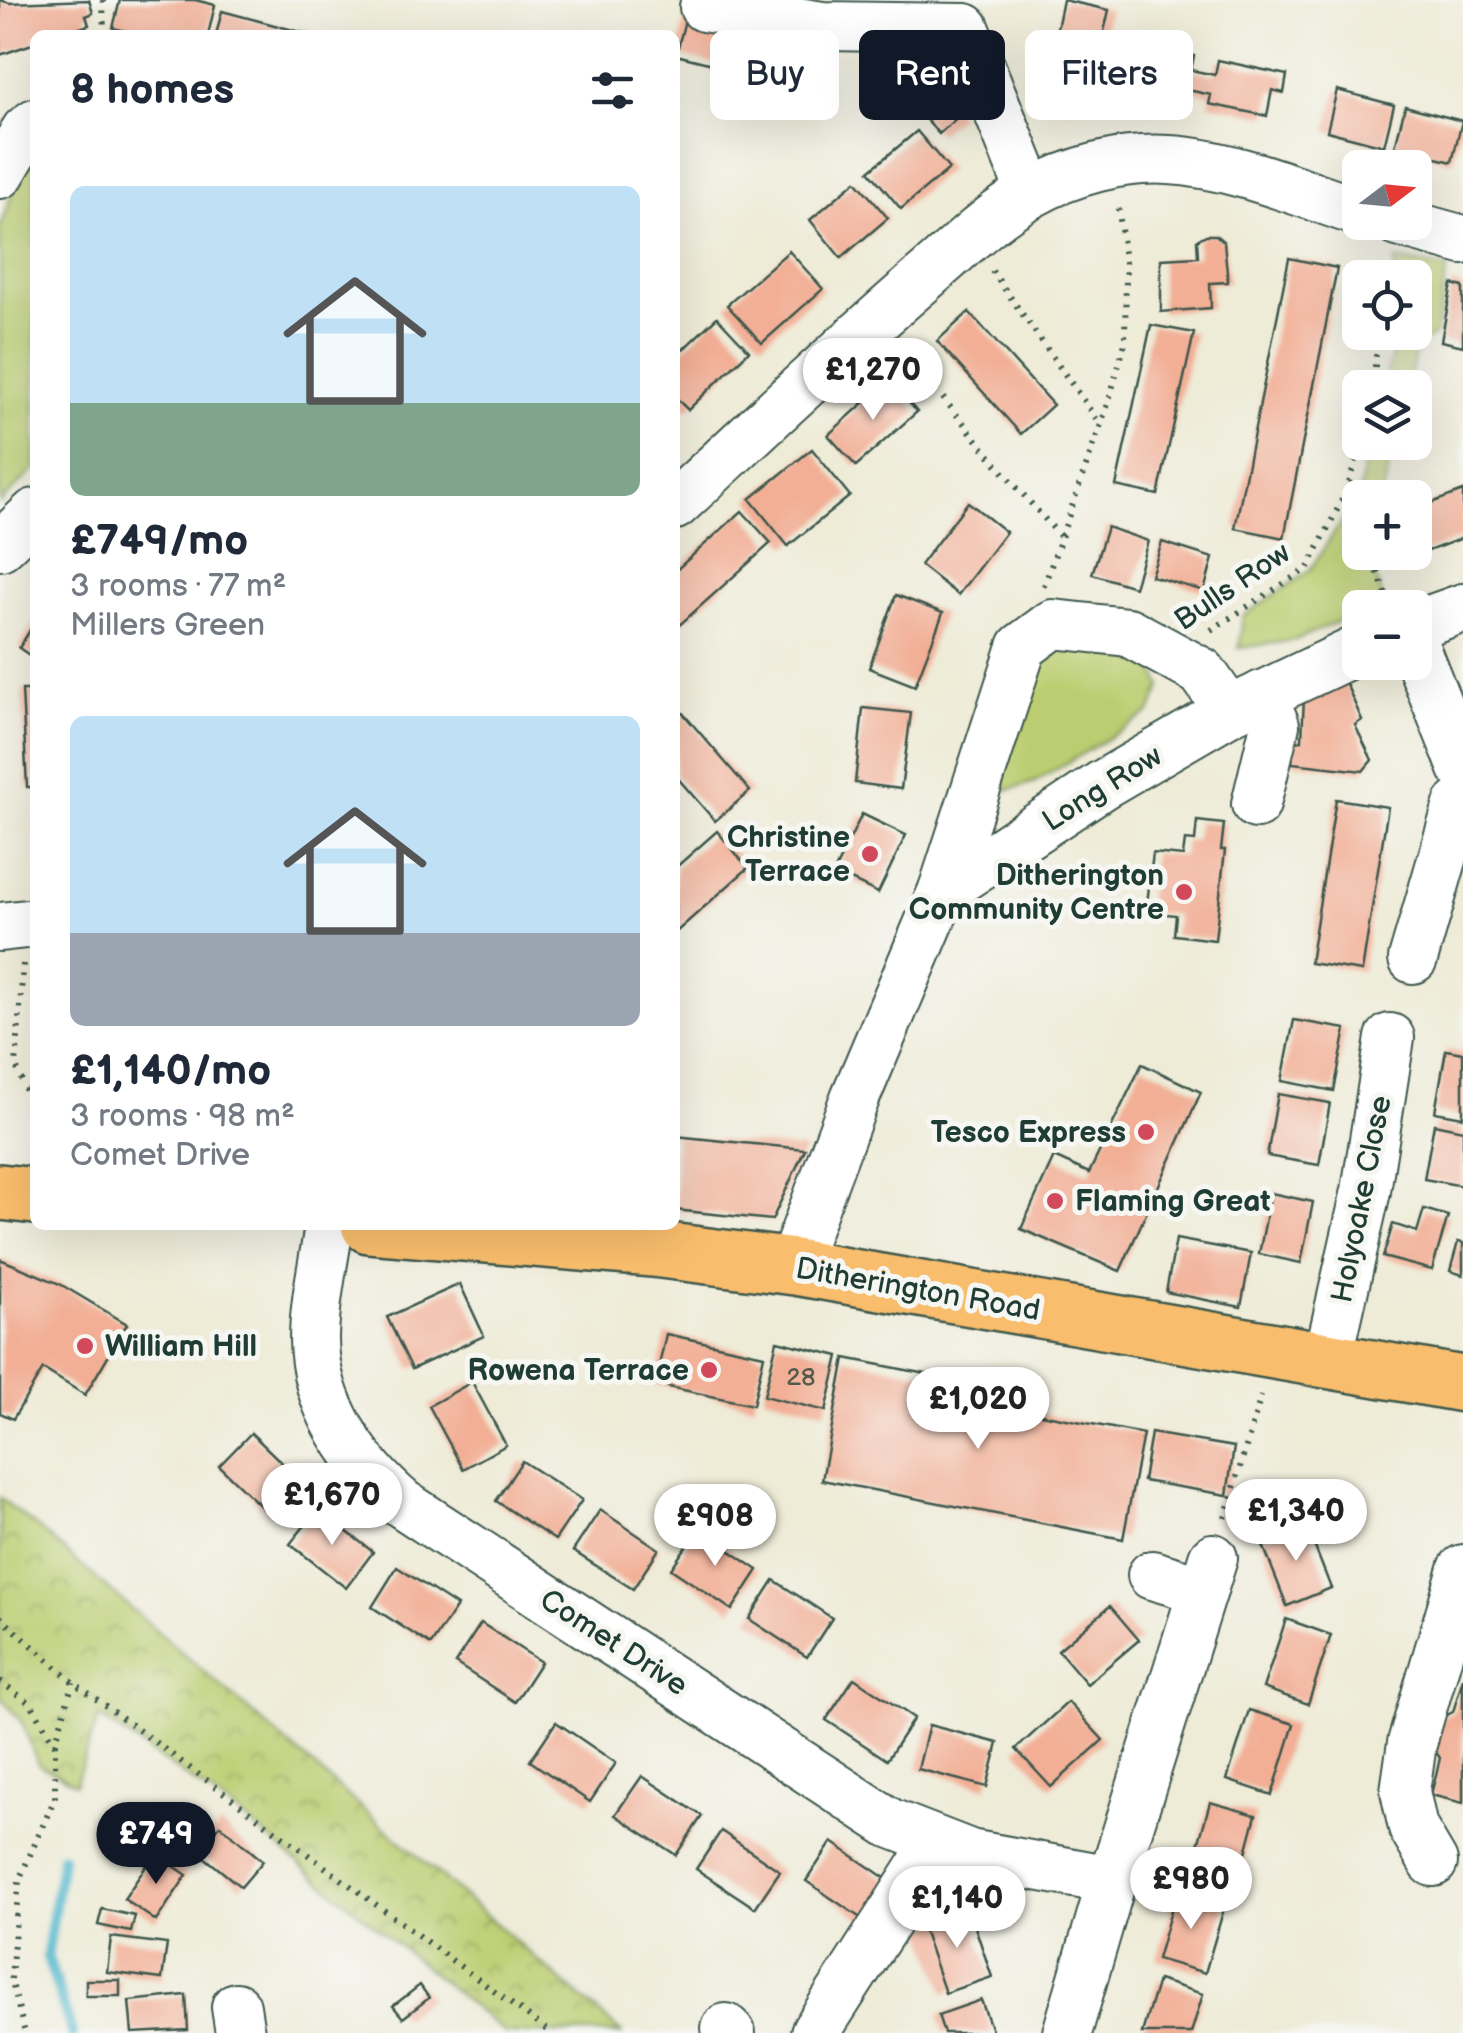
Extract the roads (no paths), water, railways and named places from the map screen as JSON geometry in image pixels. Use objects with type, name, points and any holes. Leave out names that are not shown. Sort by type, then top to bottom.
[{"type":"main road","points":[[0,1192],[30,1195]]},
{"type":"main road","name":"Ditherington Road","points":[[431,1230],[653,1248],[795,1267],[1463,1384]]},
{"type":"street","points":[[704,6],[822,26],[965,28],[1031,194]]},
{"type":"street","points":[[0,174],[30,127]]},
{"type":"street","points":[[680,500],[878,318],[970,239],[1031,194],[1081,172],[1170,160],[1219,168],[1342,206]]},
{"type":"street","points":[[1432,231],[1463,240]]},
{"type":"street","points":[[0,546],[30,518]]},
{"type":"street","points":[[1432,619],[1463,608]]},
{"type":"street","points":[[795,1267],[854,1098],[943,890],[1022,647],[1053,624],[1128,632],[1202,672],[1275,726],[1256,804]]},
{"type":"street","name":"Long Row","points":[[943,890],[1102,785],[1246,703],[1342,657]]},
{"type":"street","points":[[1428,680],[1463,768]]},
{"type":"street","points":[[1414,959],[1458,805],[1463,800]]},
{"type":"street","name":"Holyoake Close","points":[[1328,1359],[1366,1191],[1390,1038]]},
{"type":"street","name":"Comet Drive","points":[[328,1230],[314,1338],[318,1379],[355,1454],[403,1504],[890,1824],[970,1854],[1112,1880]]},
{"type":"street","points":[[1434,1862],[1412,1828],[1405,1791],[1412,1743],[1463,1570]]},
{"type":"street","points":[[1067,2033],[1208,1574],[1152,1575]]},
{"type":"street","points":[[815,2033],[937,1843]]},
{"type":"waterway","points":[[62,1857],[47,1956],[72,2033]]},
{"type":"place","name":"Christine Terrace","points":[[870,854]]},
{"type":"place","name":"Ditherington Community Centre","points":[[1184,892]]},
{"type":"place","name":"Tesco Express","points":[[1146,1132]]},
{"type":"place","name":"Flaming Great","points":[[1055,1201]]},
{"type":"place","name":"William Hill","points":[[85,1346]]},
{"type":"place","name":"Rowena Terrace","points":[[709,1370]]}]
